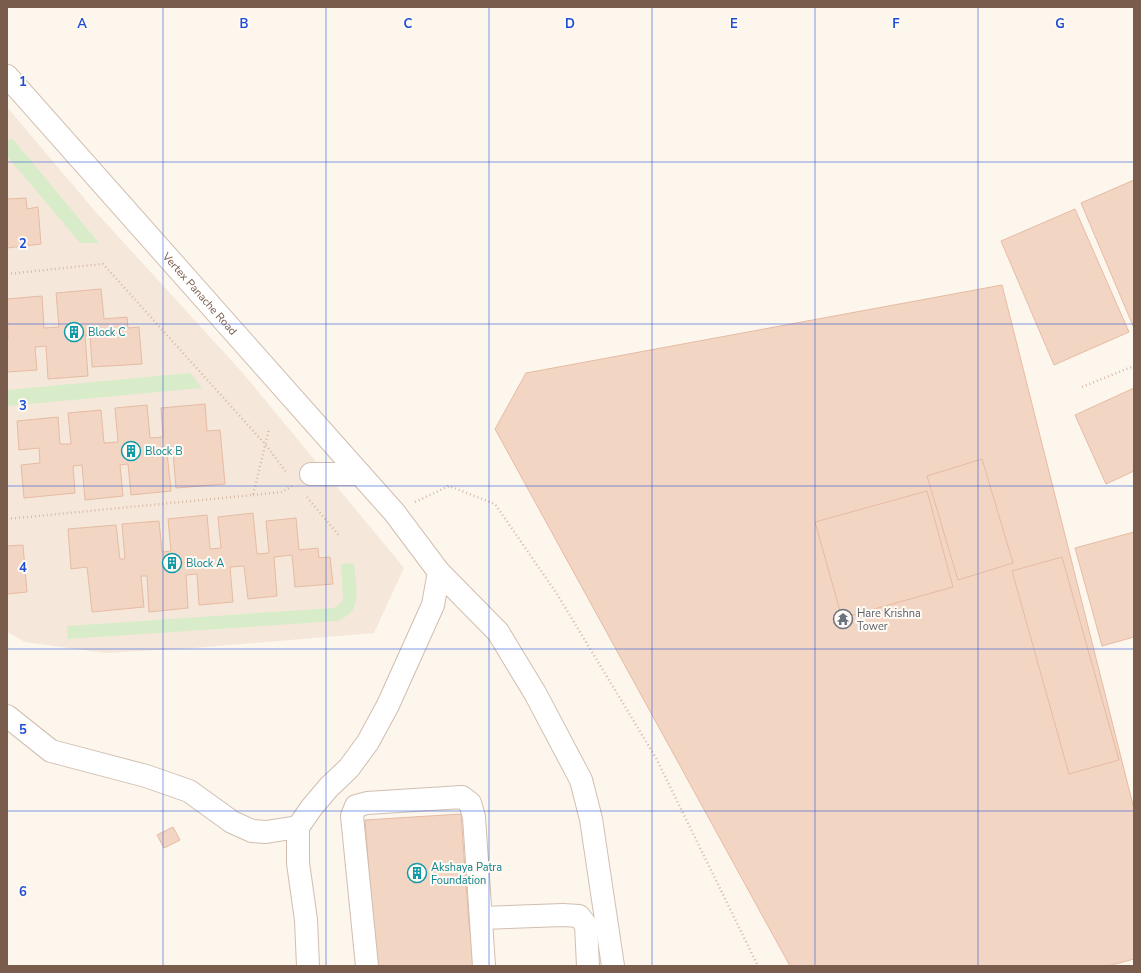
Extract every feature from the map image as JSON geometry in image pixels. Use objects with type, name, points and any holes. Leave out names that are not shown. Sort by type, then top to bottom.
[{"type":"street","name":"Vertex Panache Road","points":[[7,76],[394,512],[439,572],[498,632],[535,693],[581,780],[591,819],[613,966]]},
{"type":"street","points":[[311,474],[360,474]]},
{"type":"street","points":[[308,966],[306,920],[298,863],[298,827],[312,807],[329,787],[349,768],[368,742],[388,705],[433,605],[439,572]]},
{"type":"street","points":[[7,716],[51,751],[146,776],[189,791],[232,822],[252,831],[266,832],[298,827]]},
{"type":"street","points":[[367,966],[352,816],[356,806],[367,803],[462,797],[470,803],[474,817],[484,966]]},
{"type":"street","points":[[481,918],[564,915],[579,916],[586,925],[588,966]]},
{"type":"path","points":[[7,274],[103,264],[265,444]]},
{"type":"path","points":[[1082,387],[1134,366]]},
{"type":"path","points":[[253,495],[269,429]]},
{"type":"path","points":[[7,519],[282,492],[311,474]]},
{"type":"path","points":[[394,512],[449,486],[495,504],[557,594],[656,758],[758,966]]},
{"type":"shaded area","points":[[7,107],[94,210],[242,372],[404,568],[374,633],[194,648],[105,653],[25,642],[7,632]]},
{"type":"green space","points":[[13,139],[99,243],[80,243],[7,156],[7,140]]},
{"type":"green space","points":[[190,373],[202,388],[7,406],[7,390]]},
{"type":"green space","points":[[354,563],[357,589],[356,602],[350,613],[338,621],[68,639],[67,626],[333,608],[339,605],[343,599],[341,564]]},
{"type":"building","points":[[1134,180],[1134,328],[1081,203]]},
{"type":"building","points":[[26,198],[27,209],[38,207],[41,244],[7,248],[7,199]]},
{"type":"building","points":[[1075,209],[1129,332],[1054,365],[1001,241]]},
{"type":"building","name":"Hare Krishna Tower","points":[[1002,285],[1134,809],[1134,959],[1108,966],[790,966],[495,429],[526,373]]},
{"type":"building","name":"Block C","points":[[101,289],[104,319],[127,317],[128,328],[139,327],[142,364],[92,367],[90,335],[85,335],[88,376],[48,379],[46,346],[35,347],[37,370],[7,372],[7,299],[42,296],[44,328],[59,327],[56,293]]},
{"type":"building","points":[[1134,388],[1134,471],[1106,484],[1075,415]]},
{"type":"building","name":"Block B","points":[[205,404],[207,431],[220,430],[225,484],[176,488],[173,452],[167,452],[171,491],[131,495],[128,464],[120,465],[123,496],[85,500],[82,465],[73,466],[75,493],[24,498],[21,465],[40,463],[39,448],[19,450],[17,421],[58,417],[60,444],[71,444],[68,413],[101,410],[104,443],[118,442],[115,408],[147,405],[150,438],[163,437],[161,408]]},
{"type":"building","points":[[982,459],[1013,563],[958,580],[927,476]]},
{"type":"building","points":[[927,491],[953,587],[842,618],[815,522]]},
{"type":"building","name":"Block A","points":[[253,513],[257,554],[269,553],[266,521],[296,518],[299,550],[318,548],[319,558],[330,557],[333,584],[295,587],[292,555],[274,557],[277,596],[248,599],[244,566],[230,567],[233,602],[199,605],[197,574],[186,575],[188,608],[149,612],[147,576],[141,576],[144,607],[92,612],[87,567],[71,569],[68,529],[116,525],[120,559],[125,559],[122,524],[159,521],[162,552],[171,551],[168,519],[207,515],[210,549],[221,548],[218,517]]},
{"type":"building","points":[[1134,532],[1134,637],[1102,646],[1075,548]]},
{"type":"building","points":[[23,545],[27,592],[7,594],[7,546]]},
{"type":"building","points":[[1062,557],[1119,760],[1069,774],[1012,571]]},
{"type":"building","name":"Akshaya Patra Foundation","points":[[461,814],[469,925],[475,966],[376,966],[365,820]]},
{"type":"building","points":[[173,827],[180,840],[164,848],[157,835]]},
{"type":"place","name":"Block C","points":[[74,332]]},
{"type":"place","name":"Block B","points":[[131,451]]},
{"type":"place","name":"Block A","points":[[172,563]]},
{"type":"place","name":"Hare Krishna Tower","points":[[843,619]]},
{"type":"place","name":"Akshaya Patra Foundation","points":[[417,873]]}]
